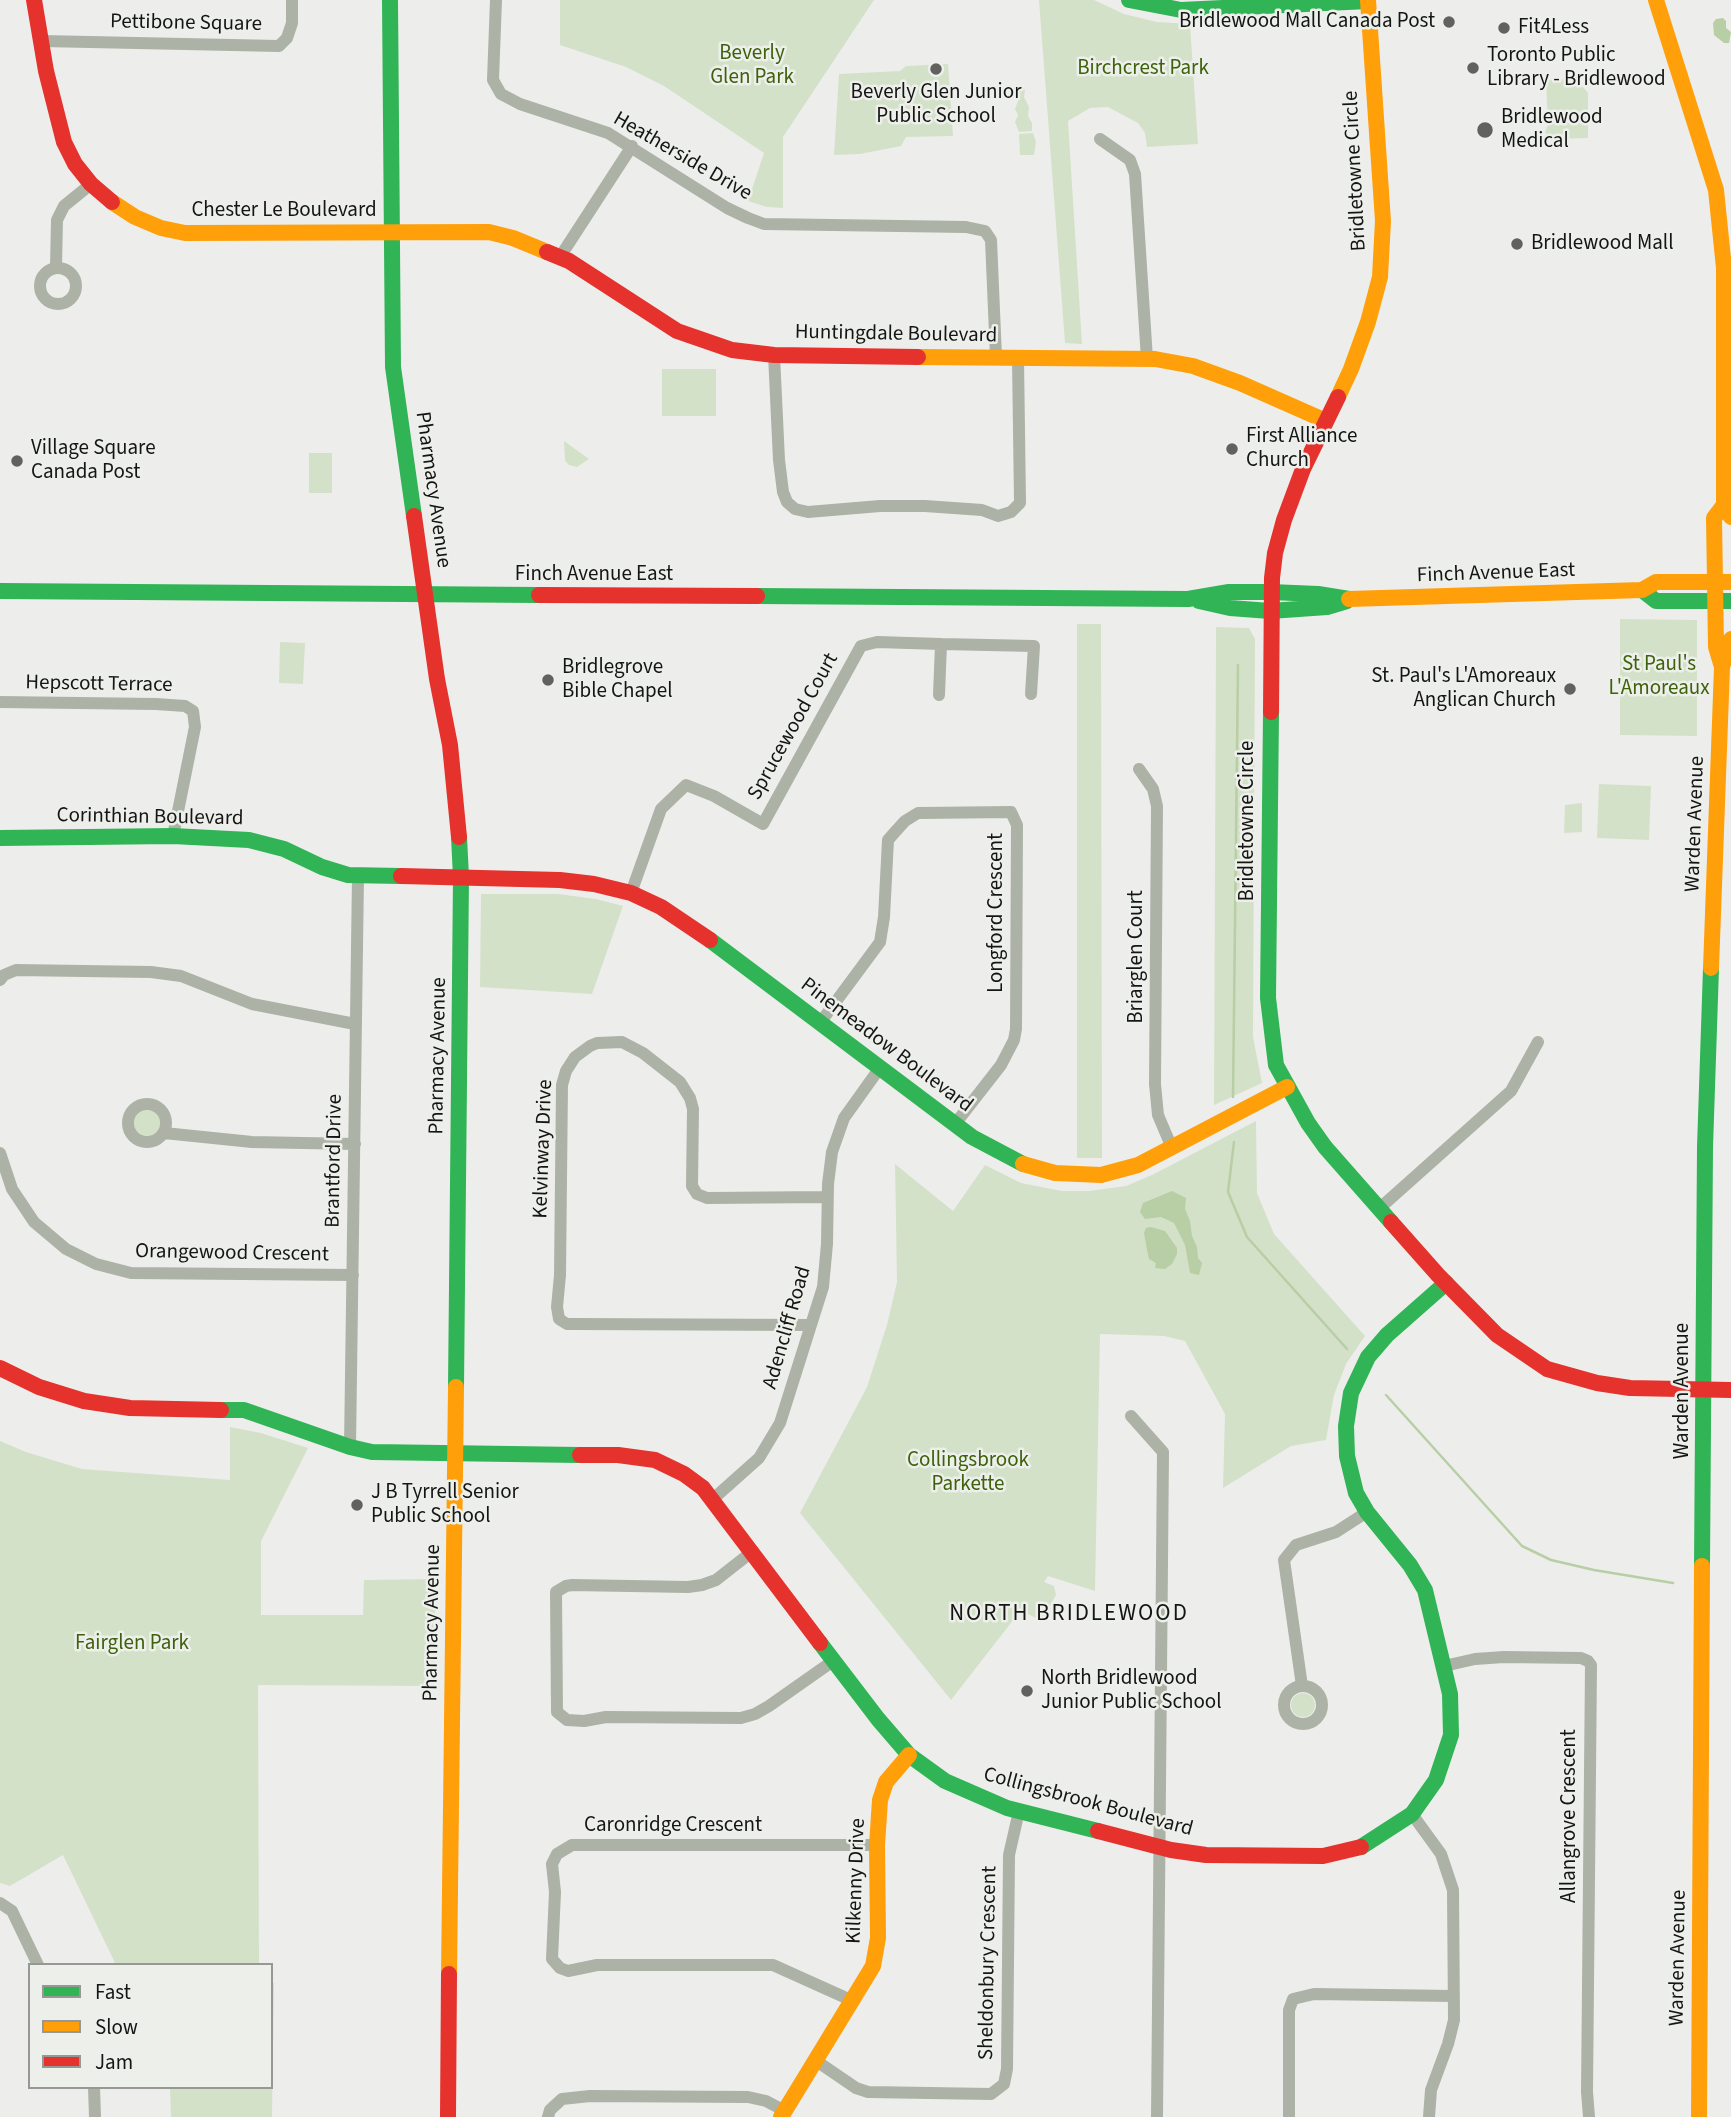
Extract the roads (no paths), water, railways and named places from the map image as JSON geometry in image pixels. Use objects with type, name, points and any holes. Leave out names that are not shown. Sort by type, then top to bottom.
[{"type":"street","name":"Chester Le Boulevard","points":[[34,0],[46,71],[64,142],[75,164],[91,184],[135,217],[161,228],[186,233],[392,232]]},
{"type":"street","name":"Pettibone Square","points":[[42,41],[279,46],[287,38],[292,23],[292,0]]},
{"type":"street","name":"Pharmacy Avenue","points":[[390,0],[393,367],[437,679],[450,745],[461,877],[448,2117]]},
{"type":"street","name":"Heatherside Drive","points":[[496,0],[494,80],[500,94],[520,104],[608,133],[727,208],[764,224],[966,227],[985,231],[991,240],[996,357]]},
{"type":"street","points":[[1129,0],[1181,10],[1368,0]]},
{"type":"street","name":"Bridletowne Circle","points":[[1368,0],[1383,221],[1380,277],[1365,332],[1351,369],[1303,469],[1284,520],[1275,553],[1271,592],[1269,998],[1276,1065],[1325,1147],[1446,1283],[1497,1335],[1547,1369],[1597,1383],[1619,1387],[1731,1390]]},
{"type":"street","name":"Warden Avenue","points":[[1656,0],[1716,190],[1724,268],[1727,511],[1714,518],[1723,582],[1716,647],[1722,667]]},
{"type":"street","points":[[1100,139],[1130,160],[1135,174],[1147,359]]},
{"type":"street","points":[[560,257],[632,146]]},
{"type":"street","points":[[56,267],[57,220],[64,206],[91,184]]},
{"type":"street","name":"Huntingdale Boulevard","points":[[392,232],[489,232],[513,237],[560,257],[677,331],[732,350],[774,355],[1147,359],[1193,366],[1240,383],[1326,421]]},
{"type":"street","name":"Huntingdale Boulevard","points":[[774,355],[783,492],[787,502],[795,509],[808,512],[880,506],[938,506],[982,510],[998,516],[1011,512],[1020,503],[1017,358]]},
{"type":"street","name":"Finch Avenue East","points":[[0,591],[1188,599],[1229,592],[1271,592],[1352,599],[1642,590],[1656,582],[1723,582]]},
{"type":"street","name":"Finch Avenue East","points":[[1642,590],[1656,601],[1723,601]]},
{"type":"street","name":"Finch Avenue East","points":[[1188,599],[1230,608],[1270,611],[1327,607],[1352,599]]},
{"type":"street","name":"Warden Avenue","points":[[1699,2117],[1705,1147],[1722,667],[1731,639]]},
{"type":"street","name":"Sprucewood Court","points":[[631,893],[661,809],[686,785],[714,796],[763,824],[861,646],[877,642],[1034,646],[1031,694]]},
{"type":"street","points":[[939,695],[941,644]]},
{"type":"street","name":"Hepscott Terrace","points":[[0,702],[156,704],[185,706],[193,711],[195,727],[173,836]]},
{"type":"street","name":"Briarglen Court","points":[[1139,769],[1153,789],[1157,806],[1155,1084],[1158,1115],[1172,1148]]},
{"type":"street","name":"Longford Crescent","points":[[820,1023],[880,942],[888,840],[900,826],[918,813],[1011,812],[1017,825],[1016,1029],[1014,1040],[1001,1065],[955,1124]]},
{"type":"street","name":"Corinthian Boulevard","points":[[0,838],[173,836],[249,840],[273,845],[322,867],[358,876],[461,877]]},
{"type":"street","name":"Brantford Drive","points":[[350,1447],[358,876]]},
{"type":"street","name":"Pinemeadow Boulevard","points":[[461,877],[578,881],[631,893],[661,907],[691,926],[972,1137],[1020,1163],[1071,1175],[1101,1175],[1119,1171],[1149,1160],[1287,1087]]},
{"type":"street","points":[[0,980],[4,975],[16,970],[171,975],[192,979],[251,1003],[355,1024]]},
{"type":"street","name":"Kelvinway Drive","points":[[811,1325],[567,1324],[559,1319],[556,1307],[560,1275],[562,1085],[566,1071],[575,1057],[590,1046],[597,1043],[622,1042],[643,1053],[680,1082],[690,1098],[692,1109],[692,1186],[697,1194],[707,1198],[827,1198]]},
{"type":"street","points":[[1381,1207],[1511,1091],[1538,1042]]},
{"type":"street","name":"Adencliff Road","points":[[713,1499],[759,1458],[775,1433],[823,1287],[832,1152],[844,1118],[879,1069]]},
{"type":"street","points":[[164,1133],[251,1142],[355,1144]]},
{"type":"street","name":"Orangewood Crescent","points":[[0,1153],[12,1189],[34,1222],[66,1249],[96,1264],[131,1272],[353,1275]]},
{"type":"street","name":"Collingsbrook Boulevard","points":[[455,1454],[634,1457],[655,1460],[684,1474],[713,1499],[833,1661],[909,1755],[945,1781],[966,1792],[1019,1811],[1158,1846],[1206,1854],[1323,1856],[1373,1842],[1412,1814],[1436,1780],[1451,1735],[1451,1694],[1425,1590],[1403,1555],[1367,1512],[1356,1493],[1347,1456],[1346,1417],[1351,1393],[1363,1364],[1374,1349],[1446,1283]]},
{"type":"street","points":[[0,1368],[39,1387],[84,1401],[130,1408],[244,1409],[350,1447],[381,1452],[455,1454]]},
{"type":"street","points":[[1130,1416],[1163,1452],[1157,2117]]},
{"type":"street","points":[[1302,1686],[1284,1560],[1296,1545],[1336,1532],[1367,1512]]},
{"type":"street","points":[[753,1551],[716,1580],[702,1585],[572,1585],[556,1592],[557,1712],[567,1720],[584,1721],[606,1717],[741,1718],[769,1706],[833,1661]]},
{"type":"street","name":"Allangrove Crescent","points":[[1444,1666],[1460,1661],[1504,1657],[1581,1658],[1591,1665],[1587,2092],[1589,2117]]},
{"type":"street","name":"Kilkenny Drive","points":[[782,2114],[869,1976],[876,1953],[878,1927],[877,1845],[882,1792],[892,1773],[909,1755]]},
{"type":"street","name":"Sheldonbury Crescent","points":[[815,2060],[856,2088],[869,2092],[991,2094],[1004,2084],[1007,2069],[1009,1855],[1019,1811]]},
{"type":"street","points":[[1412,1814],[1441,1854],[1453,1890],[1452,2031],[1431,2090],[1429,2117]]},
{"type":"street","name":"Caronridge Crescent","points":[[853,2001],[773,1965],[597,1965],[568,1971],[560,1968],[552,1959],[555,1892],[552,1864],[557,1854],[572,1845],[877,1845]]},
{"type":"street","points":[[0,1903],[12,1911],[37,1963]]},
{"type":"street","points":[[1289,2117],[1289,2010],[1293,1999],[1314,1994],[1453,1996]]},
{"type":"street","points":[[93,2089],[95,2117]]},
{"type":"street","points":[[548,2117],[550,2110],[562,2099],[590,2096],[748,2097],[766,2101],[782,2114]]},
{"type":"waterway","points":[[1233,1097],[1238,665]]},
{"type":"waterway","points":[[1234,1142],[1228,1192],[1247,1237],[1347,1349]]},
{"type":"waterway","points":[[1386,1395],[1522,1546],[1551,1560],[1673,1583]]},
{"type":"place","name":"Bridlewood Mall Canada Post","points":[[1449,22]]},
{"type":"place","name":"Fit4Less","points":[[1504,28]]},
{"type":"place","name":"Toronto Public Library - Bridlewood","points":[[1473,68]]},
{"type":"place","name":"Beverly Glen Junior Public School","points":[[936,69]]},
{"type":"place","name":"Bridlewood Medical","points":[[1485,130]]},
{"type":"place","name":"Bridlewood Mall","points":[[1517,244]]},
{"type":"place","name":"First Alliance Church","points":[[1232,449]]},
{"type":"place","name":"Village Square Canada Post","points":[[17,461]]},
{"type":"place","name":"Bridlegrove Bible Chapel","points":[[548,680]]},
{"type":"place","name":"St. Paul's L'Amoreaux Anglican Church","points":[[1570,689]]},
{"type":"place","name":"J B Tyrrell Senior Public School","points":[[357,1505]]},
{"type":"place","name":"North Bridlewood Junior Public School","points":[[1027,1691]]},
{"type":"district","name":"NORTH BRIDLEWOOD","points":[[1069,1615]]},
{"type":"park label","name":"Beverly Glen Park","points":[[752,66]]},
{"type":"park label","name":"Birchcrest Park","points":[[1143,69]]},
{"type":"park label","name":"St Paul's L'Amoreaux","points":[[1659,677]]},
{"type":"park label","name":"Collingsbrook Parkette","points":[[968,1473]]},
{"type":"park label","name":"Fairglen Park","points":[[132,1644]]}]
